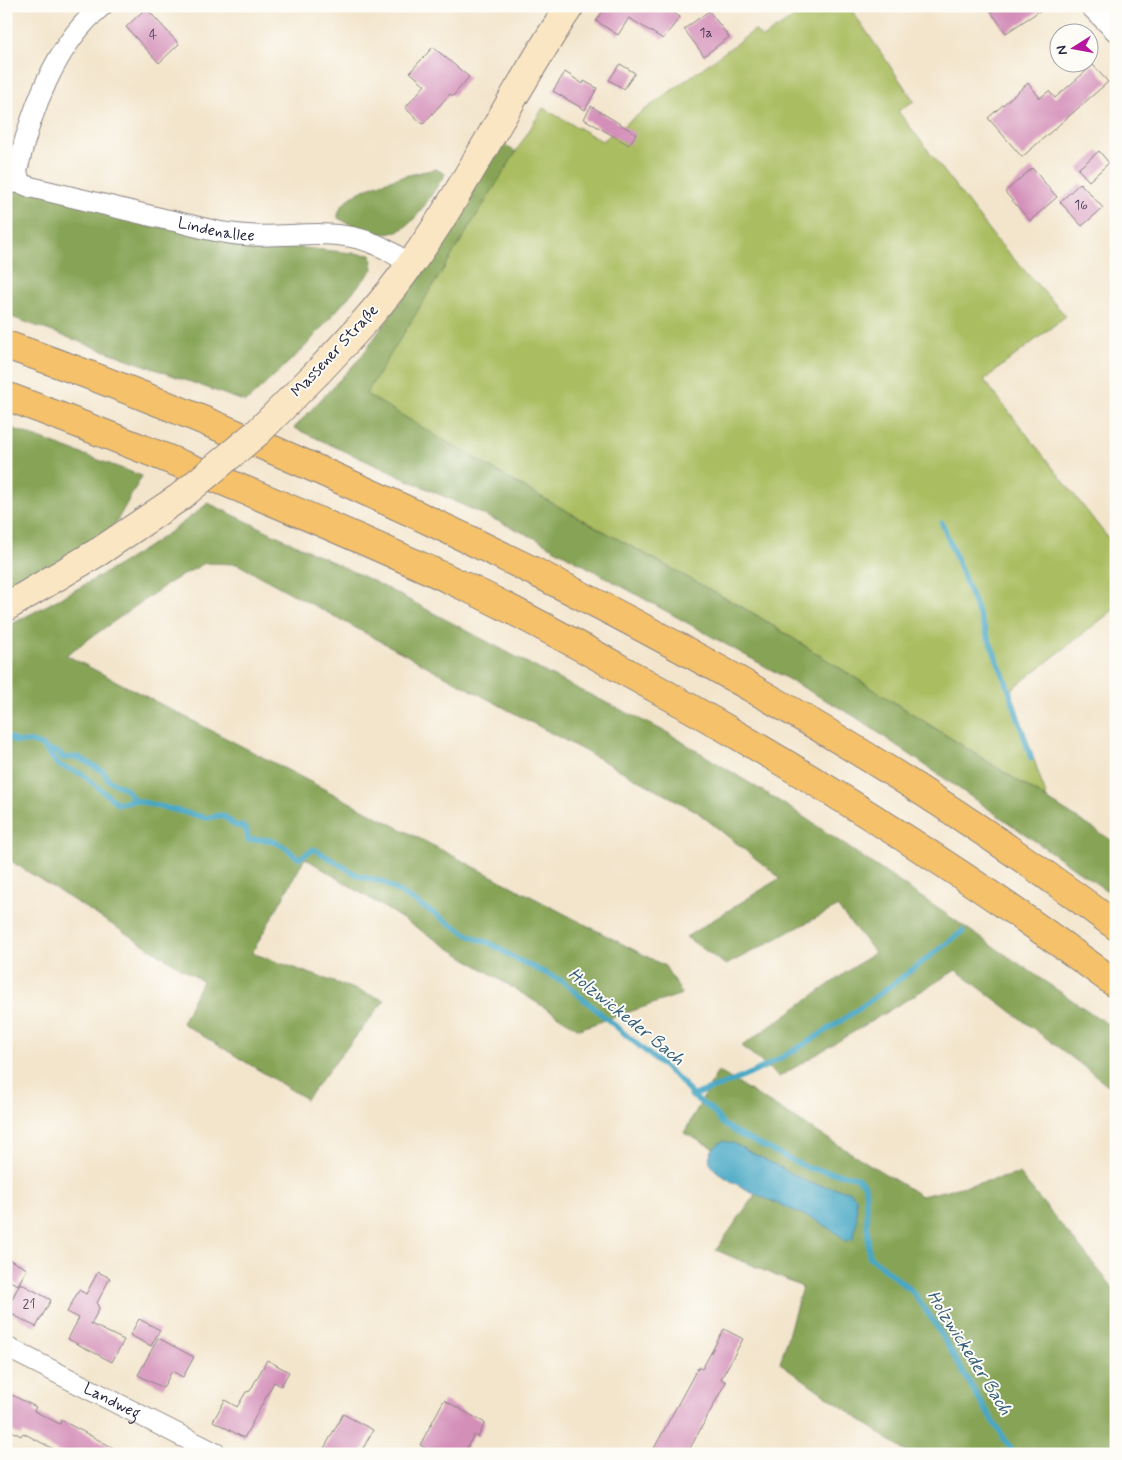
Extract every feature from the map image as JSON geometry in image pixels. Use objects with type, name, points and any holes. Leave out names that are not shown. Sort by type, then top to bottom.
[{"type":"highway","points":[[6,345],[277,451],[489,548],[628,620],[776,702],[886,769],[985,834],[1116,926]]},
{"type":"highway","points":[[6,396],[258,494],[470,589],[613,665],[764,749],[960,873],[1116,984]]},
{"type":"main road","name":"Massener Straße","points":[[6,607],[100,551],[180,497],[258,432],[357,331],[410,266],[481,156],[550,36],[570,6]]},
{"type":"street","points":[[13,182],[39,95],[61,53],[102,6]]},
{"type":"street","points":[[1093,6],[1116,30]]},
{"type":"street","name":"Lindenallee","points":[[13,182],[228,233],[266,236],[327,233],[360,237],[398,256],[410,266]]},
{"type":"street","name":"Landweg","points":[[6,1347],[217,1454]]},
{"type":"green space","points":[[812,6],[849,6],[914,101],[898,111],[995,238],[1066,316],[984,380],[1116,548],[1116,608],[1011,690],[1047,799],[756,615],[523,487],[365,394],[543,108],[602,141],[755,30],[762,38]]},
{"type":"green space","points":[[501,143],[516,152],[366,394],[523,487],[756,615],[1116,843],[1116,897],[854,716],[537,539],[294,428],[361,357],[423,269]]},
{"type":"green space","points":[[436,169],[445,174],[414,219],[403,228],[391,233],[377,233],[338,218],[341,207],[350,198],[362,191],[394,179]]},
{"type":"green space","points":[[6,170],[17,171],[218,239],[371,255],[373,269],[303,349],[246,402],[6,315]]},
{"type":"green space","points":[[6,426],[142,476],[100,551],[6,607]]},
{"type":"green space","points":[[208,503],[377,583],[550,675],[668,733],[792,809],[1116,1030],[1116,1091],[956,970],[779,1077],[742,1046],[875,952],[837,907],[726,965],[686,937],[780,878],[696,811],[237,564],[205,563],[170,582],[66,655],[665,966],[682,994],[579,1029],[305,858],[252,953],[385,1000],[306,1099],[182,1023],[202,981],[6,858],[6,627],[84,585],[136,554]]},
{"type":"green space","points":[[718,1071],[921,1196],[1019,1174],[1116,1291],[1116,1454],[909,1454],[780,1363],[802,1287],[716,1250],[768,1176],[684,1133]]},
{"type":"water","points":[[723,1141],[733,1143],[810,1183],[849,1191],[856,1197],[857,1213],[853,1239],[846,1241],[817,1221],[758,1195],[715,1170],[709,1158],[713,1149]]},
{"type":"building","points":[[606,6],[663,6],[680,17],[663,39],[629,18],[618,35],[596,21]]},
{"type":"building","points":[[987,6],[1047,6],[1006,33]]},
{"type":"building","points":[[146,8],[179,44],[159,63],[126,27]]},
{"type":"building","points":[[709,11],[729,37],[704,56],[684,29]]},
{"type":"building","points":[[433,47],[469,77],[453,96],[450,94],[423,124],[405,108],[425,85],[410,72]]},
{"type":"building","points":[[620,64],[635,73],[624,89],[609,80]]},
{"type":"building","points":[[565,72],[583,84],[584,81],[597,88],[585,110],[553,91]]},
{"type":"building","points":[[1085,72],[1099,72],[1108,82],[1022,157],[988,118],[1028,83],[1040,98],[1049,91],[1055,98]]},
{"type":"building","points":[[591,106],[636,134],[629,145],[584,119]]},
{"type":"building","points":[[1099,151],[1109,163],[1089,181],[1078,169]]},
{"type":"building","points":[[1032,168],[1057,197],[1030,221],[1005,192]]},
{"type":"building","points":[[1080,183],[1103,208],[1082,226],[1060,202]]},
{"type":"building","points":[[6,1258],[27,1269],[18,1285],[6,1279]]},
{"type":"building","points":[[98,1272],[110,1278],[97,1303],[99,1309],[91,1324],[124,1340],[112,1362],[68,1339],[79,1318],[67,1312],[79,1290],[86,1294]]},
{"type":"building","points":[[20,1283],[51,1300],[36,1327],[6,1311]]},
{"type":"building","points":[[139,1319],[160,1330],[151,1346],[130,1335]]},
{"type":"building","points":[[724,1329],[743,1339],[721,1379],[726,1382],[687,1454],[651,1454],[698,1367],[702,1369]]},
{"type":"building","points":[[158,1338],[194,1357],[183,1377],[172,1371],[163,1388],[138,1375]]},
{"type":"building","points":[[267,1360],[289,1372],[281,1386],[274,1382],[244,1438],[213,1421],[225,1400],[237,1407],[246,1392],[250,1391]]},
{"type":"building","points":[[6,1392],[36,1407],[34,1411],[60,1424],[61,1420],[125,1454],[63,1454],[23,1433],[21,1436],[6,1428]]},
{"type":"building","points":[[444,1400],[485,1423],[478,1437],[474,1435],[463,1454],[436,1454],[420,1445]]},
{"type":"building","points":[[343,1414],[373,1430],[360,1454],[321,1454]]},
{"type":"waterway","points":[[942,523],[1006,682],[1031,758]]},
{"type":"waterway","name":"Holzwickeder Bach","points":[[6,736],[17,742],[32,742],[43,746],[58,765],[82,774],[118,804],[134,800],[207,818],[222,815],[236,826],[242,826],[247,831],[248,840],[270,840],[285,847],[299,858],[314,849],[359,876],[383,882],[472,937],[492,944],[514,958],[562,981],[682,1082],[693,1097],[711,1109],[723,1124],[740,1135],[808,1168],[856,1177],[865,1185],[869,1256],[911,1290],[934,1322],[980,1401],[1014,1454]]},
{"type":"waterway","points":[[45,749],[59,753],[63,758],[78,757],[104,772],[108,780],[126,789],[134,800]]},
{"type":"waterway","points":[[692,1096],[752,1073],[807,1043],[861,1007],[963,931]]}]
